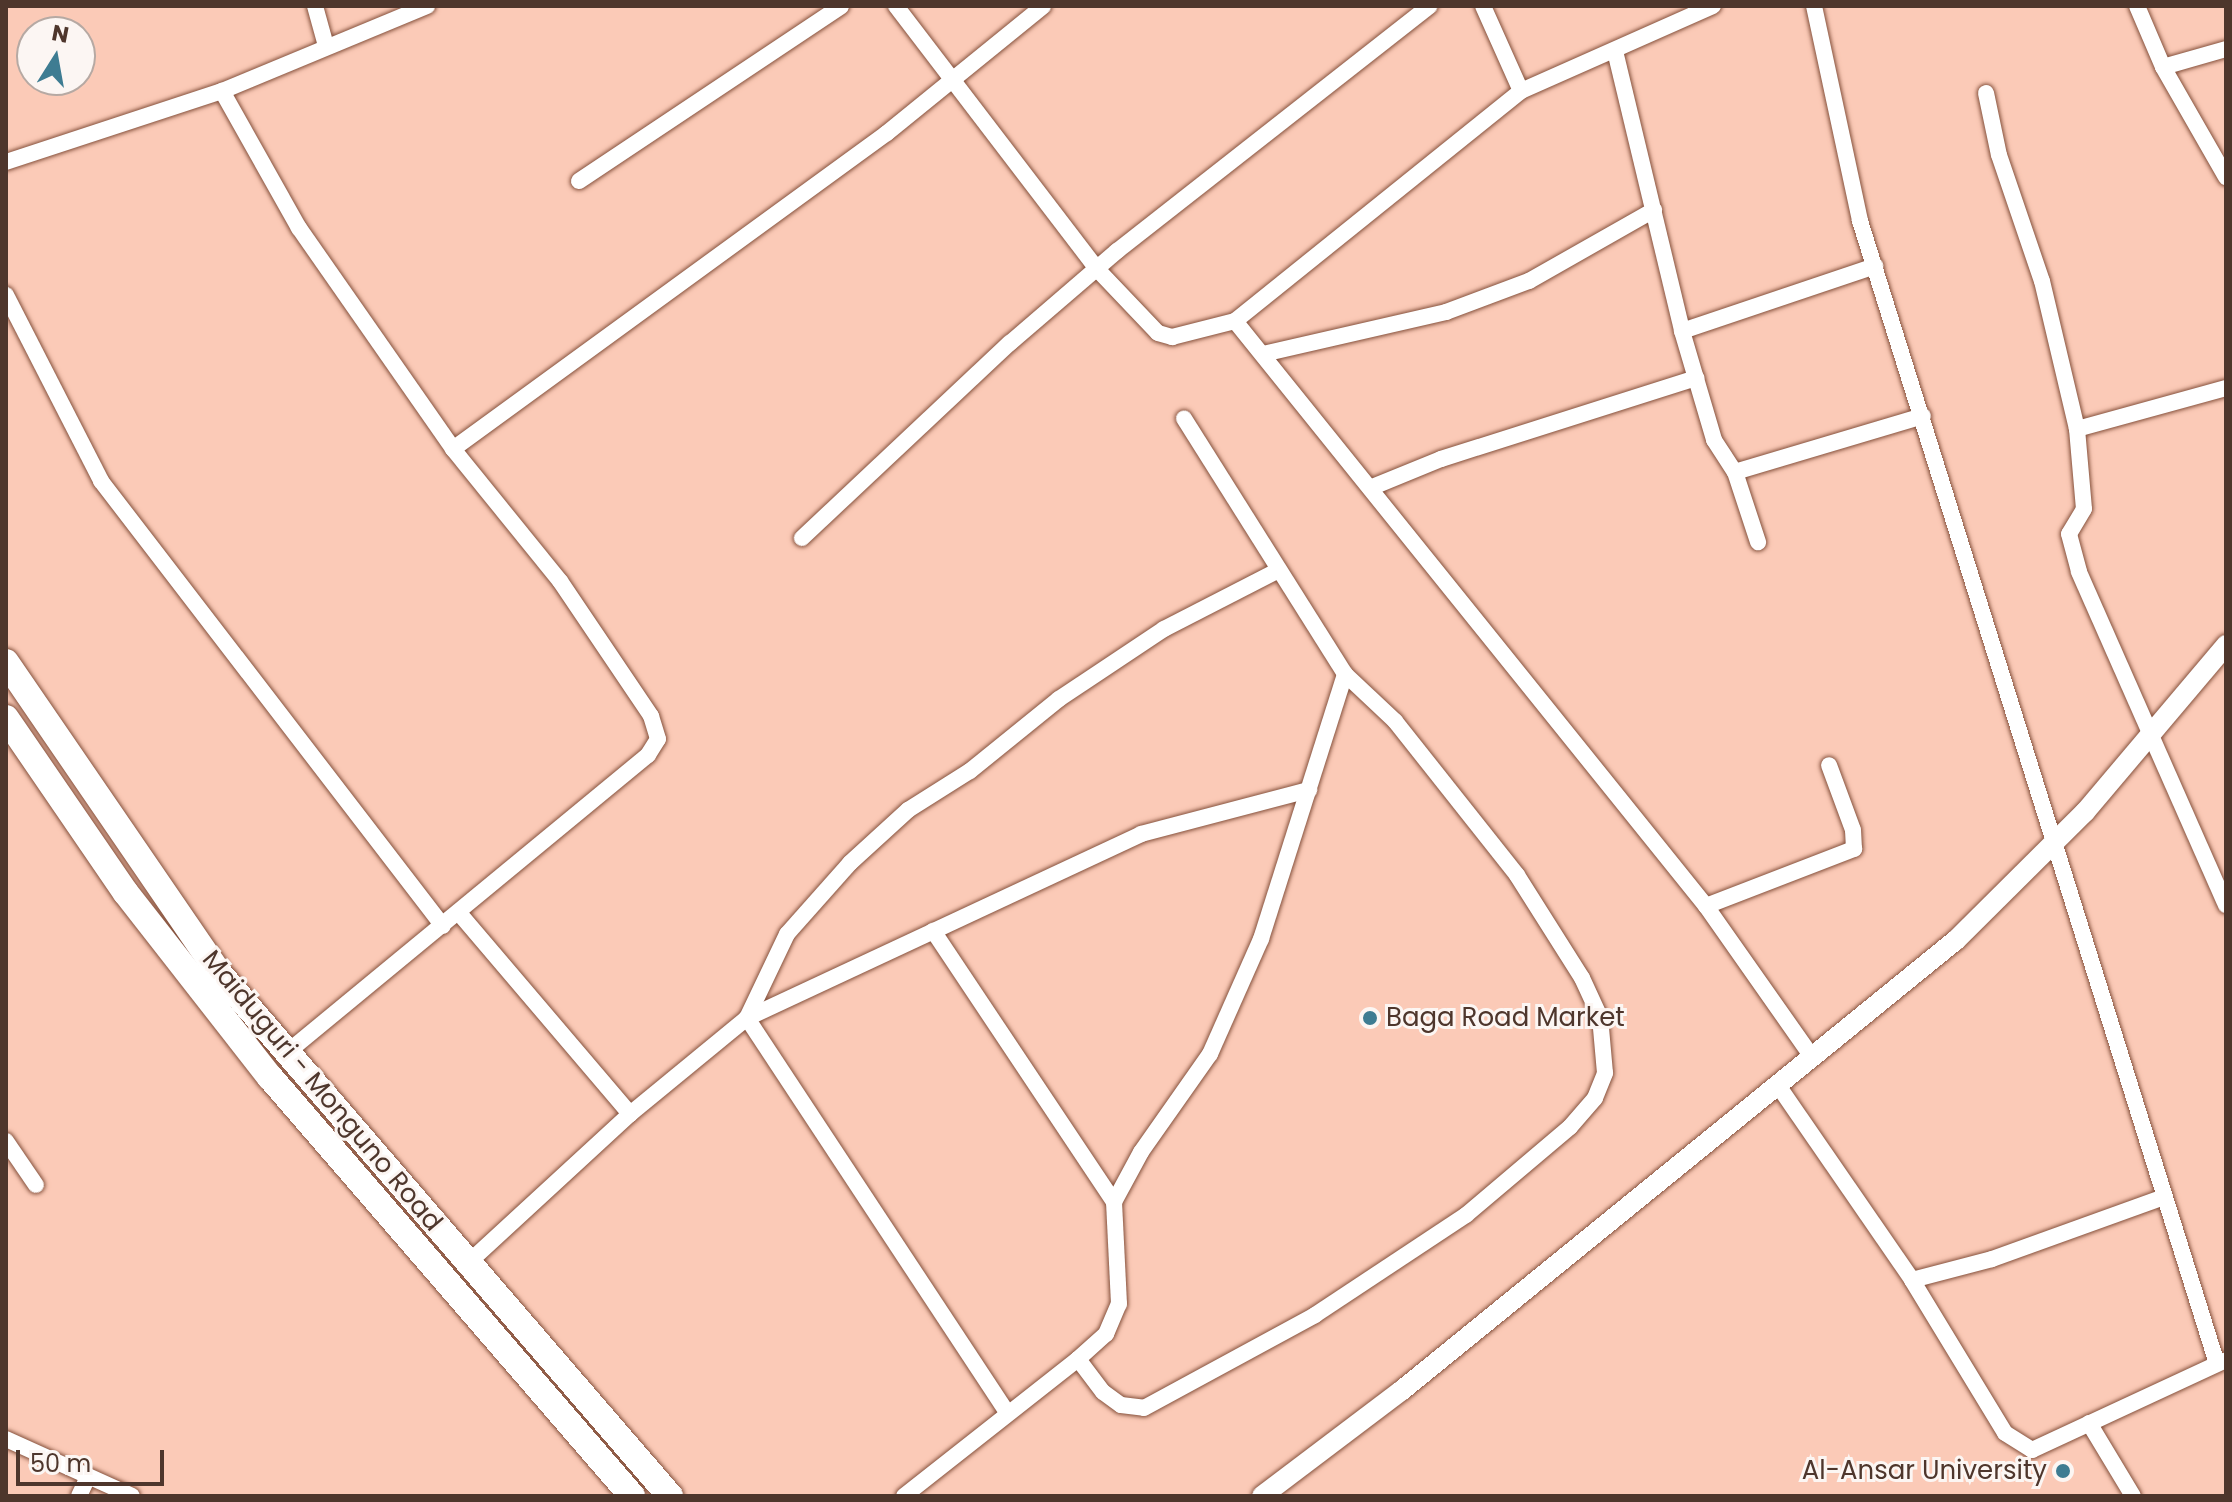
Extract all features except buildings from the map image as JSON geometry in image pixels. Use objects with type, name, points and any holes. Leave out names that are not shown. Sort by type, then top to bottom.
[{"type":"main road","name":"Maiduguri - Monguno Road","points":[[6,662],[139,862],[219,973],[670,1496]]},
{"type":"main road","name":"Maiduguri - Monguno Road","points":[[6,718],[126,893],[270,1077],[632,1496]]},
{"type":"street","points":[[315,6],[326,46]]},
{"type":"street","points":[[6,162],[222,91],[427,6]]},
{"type":"street","points":[[579,181],[841,6]]},
{"type":"street","points":[[896,6],[1097,269],[1158,333],[1172,337],[1235,321],[1521,91],[1615,51],[1708,6]]},
{"type":"street","points":[[453,449],[951,81],[1043,6]]},
{"type":"street","points":[[802,538],[1010,343],[1097,269],[1429,6]]},
{"type":"street","points":[[1483,6],[1521,91]]},
{"type":"street","points":[[1777,1084],[1912,1280],[2005,1433],[2032,1450],[2222,1362],[2164,1197],[2091,967],[2057,841],[2007,705],[1923,416],[1875,266],[1814,6]]},
{"type":"street","points":[[2137,6],[2163,67],[2226,177]]},
{"type":"street","points":[[2163,67],[2226,49]]},
{"type":"street","points":[[1615,51],[1682,331],[1714,440],[1735,472],[1758,542]]},
{"type":"street","points":[[222,91],[299,228],[453,449],[560,581],[651,716],[658,739],[648,755],[287,1053]]},
{"type":"street","points":[[1986,93],[2003,168],[2042,281],[2077,429],[2084,509],[2069,534],[2079,572],[2226,905]]},
{"type":"street","points":[[1263,354],[1446,312],[1501,291],[1595,246],[1654,210]]},
{"type":"street","points":[[1682,331],[1875,266]]},
{"type":"street","points":[[6,295],[101,481],[443,926]]},
{"type":"street","points":[[1235,321],[1352,472],[1370,488],[1706,906],[1810,1054]]},
{"type":"street","points":[[1370,488],[1441,459],[1696,378]]},
{"type":"street","points":[[2077,429],[2226,388]]},
{"type":"street","points":[[1735,472],[1923,416]]},
{"type":"street","points":[[1078,1359],[1103,1392],[1121,1405],[1144,1408],[1315,1315],[1466,1215],[1570,1127],[1595,1098],[1605,1073],[1600,1017],[1582,978],[1517,875],[1395,721],[1345,674],[1184,418]]},
{"type":"street","points":[[747,1018],[787,934],[850,863],[908,810],[970,771],[1059,699],[1164,629],[1279,570]]},
{"type":"street","points":[[1262,1496],[1401,1391],[1810,1054],[1956,940],[2057,841],[2226,645]]},
{"type":"street","points":[[1114,1202],[1141,1152],[1210,1054],[1261,939],[1345,674]]},
{"type":"street","points":[[1706,906],[1854,849],[1853,830],[1829,765]]},
{"type":"street","points":[[467,1264],[630,1114],[747,1018],[1141,834],[1309,790]]},
{"type":"street","points":[[459,913],[630,1114]]},
{"type":"street","points":[[904,1496],[1006,1411],[1078,1359],[1106,1334],[1119,1304],[1114,1202],[933,931]]},
{"type":"street","points":[[747,1018],[1006,1411]]},
{"type":"street","points":[[6,1141],[36,1185]]},
{"type":"street","points":[[1912,1280],[1992,1259],[2164,1197]]},
{"type":"street","points":[[2089,1423],[2133,1496]]},
{"type":"street","points":[[6,1439],[87,1479],[132,1496]]},
{"type":"street","points":[[79,1496],[87,1479]]},
{"type":"place","name":"Baga Road Market","points":[[1370,1018]]},
{"type":"place","name":"Al-Ansar University","points":[[2063,1471]]}]
